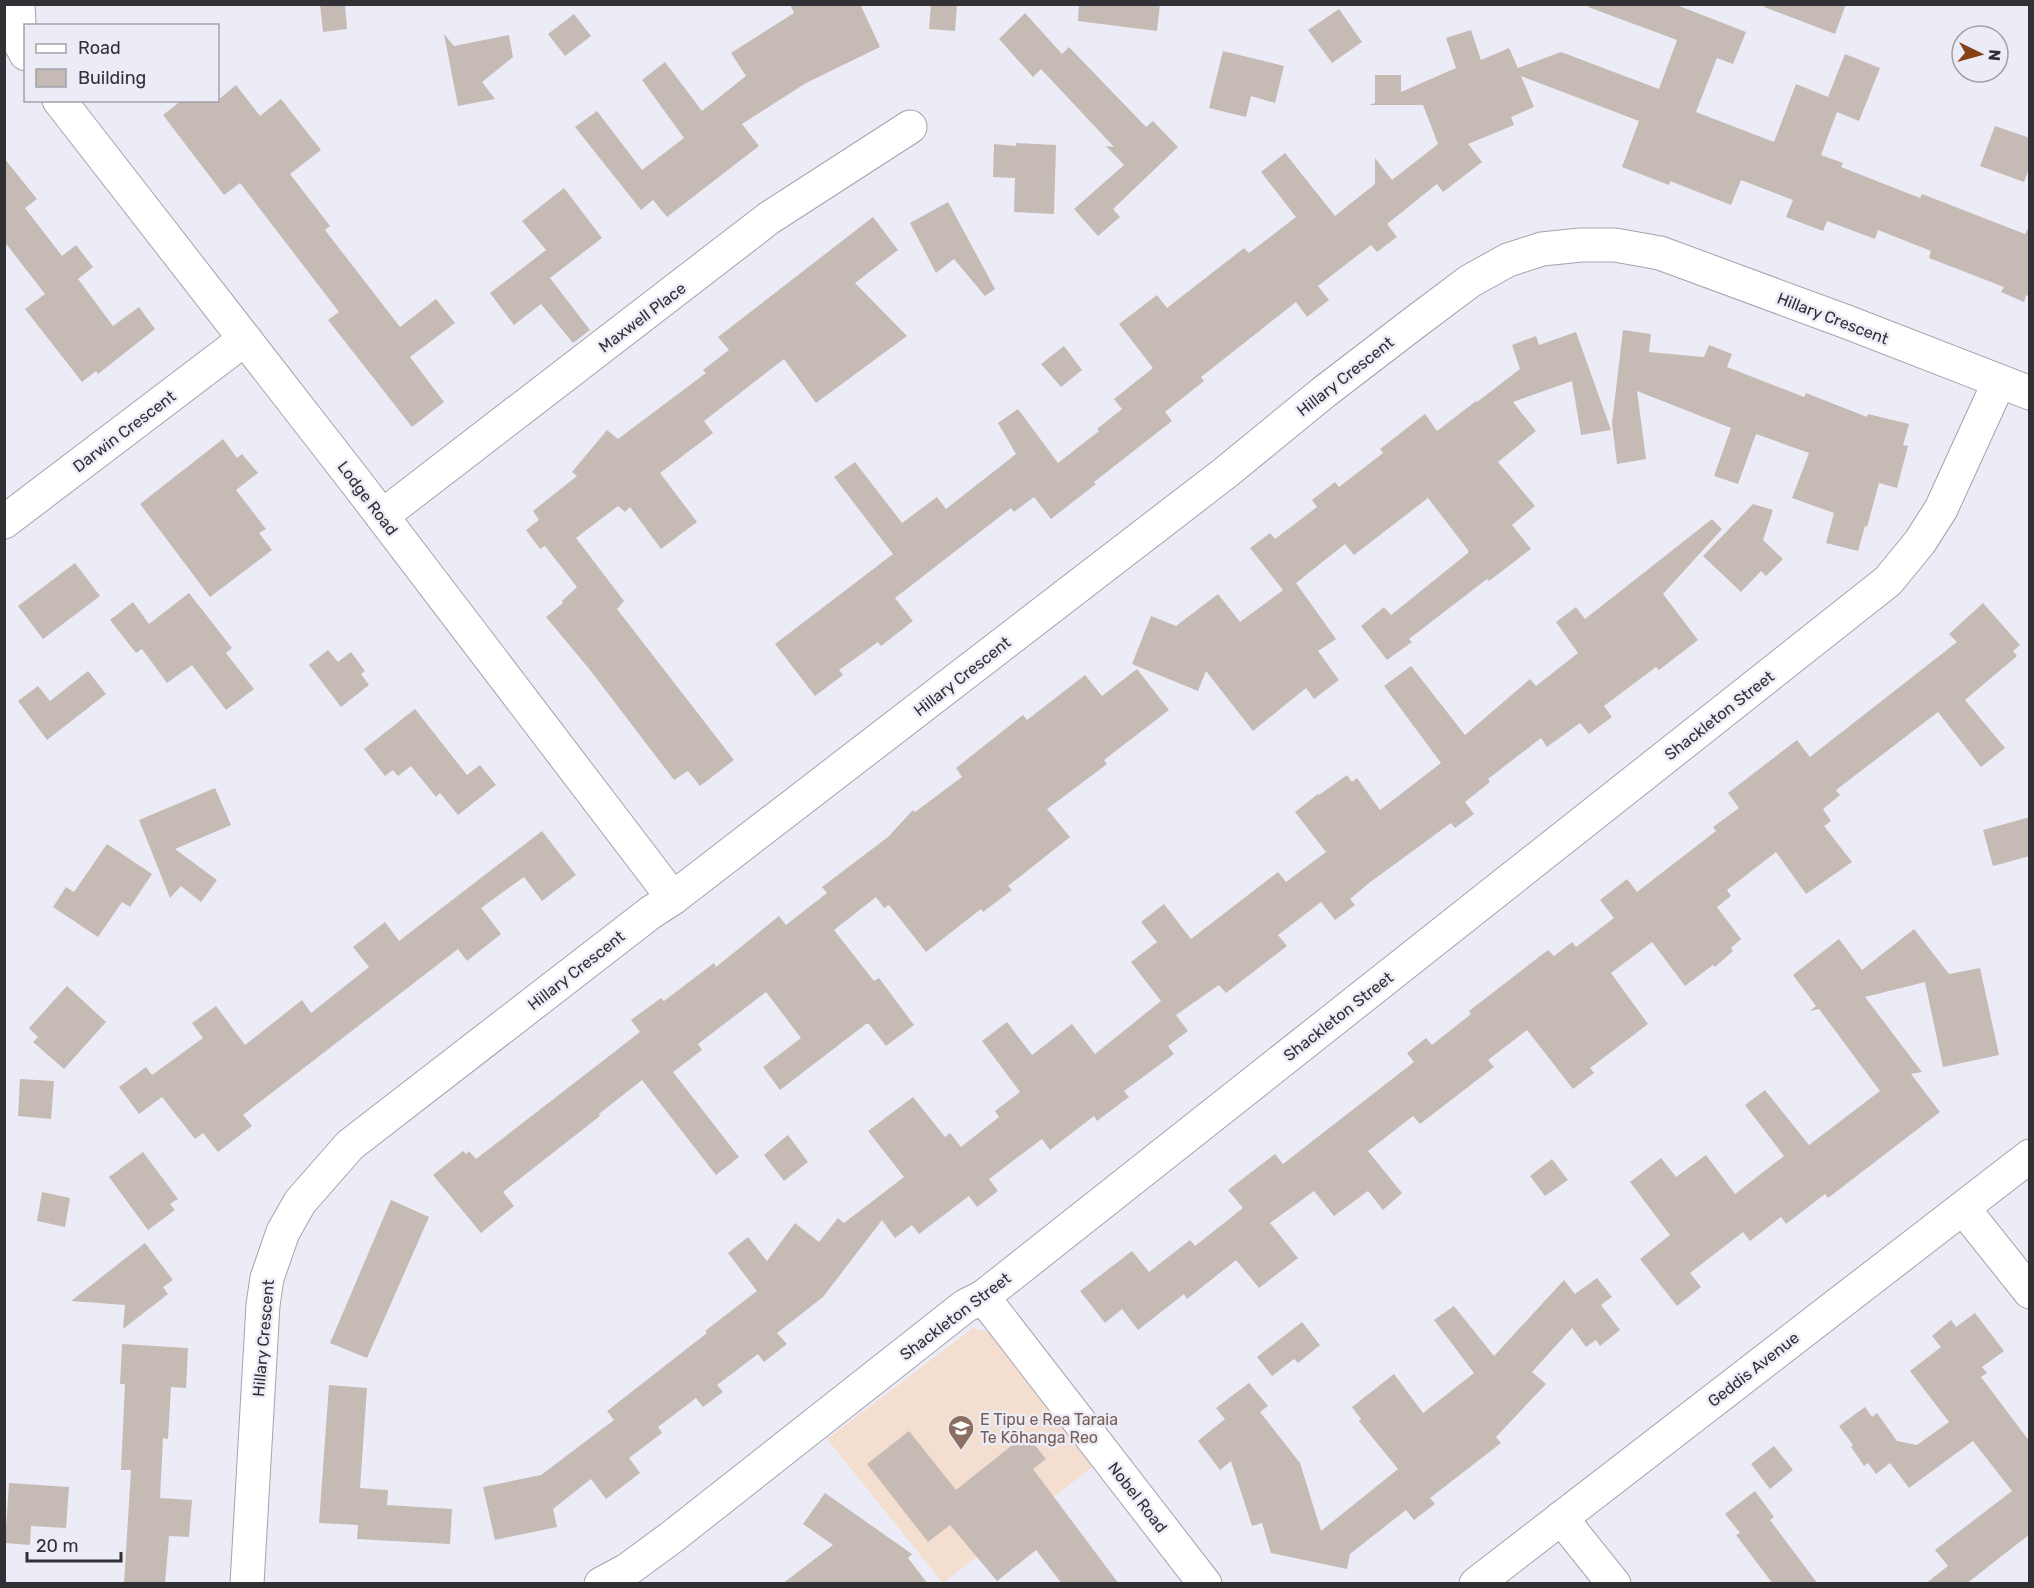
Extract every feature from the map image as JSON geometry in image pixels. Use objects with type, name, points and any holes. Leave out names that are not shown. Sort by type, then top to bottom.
[{"type":"street","points":[[18,4],[20,43],[24,50]]},
{"type":"street","name":"Lodge Road","points":[[61,102],[382,516],[673,898]]},
{"type":"street","name":"Maxwell Place","points":[[382,516],[769,218],[910,127]]},
{"type":"street","name":"Hillary Crescent","points":[[247,1584],[263,1305],[267,1278],[283,1232],[300,1202],[350,1145],[650,912],[673,898],[1225,474],[1324,392],[1470,281],[1509,260],[1542,249],[1581,245],[1615,245],[1660,253],[2030,393]]},
{"type":"street","name":"Darwin Crescent","points":[[4,522],[244,339]]},
{"type":"street","name":"Shackleton Street","points":[[601,1584],[627,1570],[672,1537],[965,1306],[983,1297],[1888,581],[1920,542],[1941,509],[1999,382]]},
{"type":"street","name":"Geddis Avenue","points":[[1476,1584],[2030,1156]]},
{"type":"street","points":[[1963,1208],[2030,1292]]},
{"type":"street","name":"Nobel Road","points":[[983,1297],[1205,1584]]},
{"type":"street","points":[[1561,1518],[1614,1584]]},
{"type":"shaded area","name":"E Tipu e Rea Taraia Te Kōhanga Reo","points":[[973,1328],[994,1333],[1096,1464],[943,1583],[827,1439]]},
{"type":"building","points":[[320,4],[345,4],[347,29],[323,32]]},
{"type":"building","points":[[790,4],[860,4],[880,47],[806,83],[742,124],[759,146],[667,217],[653,200],[641,210],[575,127],[597,111],[642,170],[684,138],[642,80],[665,62],[702,111],[746,76],[731,53],[794,13]]},
{"type":"building","points":[[931,4],[957,4],[955,31],[929,29]]},
{"type":"building","points":[[1079,4],[1160,4],[1157,31],[1078,21]]},
{"type":"building","points":[[1588,4],[1674,4],[1746,32],[1733,64],[1717,58],[1696,112],[1774,142],[1796,84],[1828,97],[1845,54],[1880,68],[1859,121],[1837,112],[1821,155],[1843,163],[1841,167],[1920,198],[1922,194],[2025,234],[2030,225],[2030,297],[2026,295],[2024,302],[2001,292],[2004,287],[1929,258],[1931,251],[1878,230],[1875,239],[1827,221],[1823,231],[1786,217],[1793,200],[1741,180],[1731,205],[1670,181],[1669,185],[1622,167],[1639,121],[1521,76],[1534,107],[1511,117],[1514,125],[1468,144],[1482,162],[1443,192],[1437,184],[1387,224],[1397,237],[1377,252],[1371,245],[1318,286],[1329,300],[1307,317],[1296,302],[1201,377],[1204,381],[1165,412],[1172,421],[1051,519],[1034,497],[1014,512],[1011,508],[895,598],[913,621],[881,646],[878,642],[839,670],[843,675],[815,696],[775,644],[893,554],[834,477],[855,462],[902,523],[937,497],[946,509],[1016,454],[998,423],[1018,409],[1058,463],[1099,431],[1097,429],[1122,409],[1114,399],[1153,368],[1119,324],[1157,295],[1167,308],[1244,248],[1249,253],[1296,217],[1261,172],[1285,153],[1335,216],[1375,184],[1375,158],[1392,180],[1438,144],[1423,105],[1369,105],[1375,103],[1375,75],[1401,75],[1401,92],[1456,68],[1446,38],[1471,30],[1481,60],[1509,48],[1518,68],[1561,52],[1659,89],[1677,40],[1588,7]]},
{"type":"building","points":[[1764,4],[1846,4],[1835,34],[1764,7]]},
{"type":"building","points":[[1339,9],[1362,42],[1332,63],[1308,30]]},
{"type":"building","points":[[1025,13],[1062,54],[1069,47],[1146,127],[1153,121],[1178,147],[1113,209],[1120,217],[1098,236],[1074,209],[1124,165],[1106,146],[1114,147],[1041,69],[1033,77],[999,39]]},
{"type":"building","points":[[574,14],[591,36],[565,56],[548,34]]},
{"type":"building","points":[[444,34],[454,46],[509,35],[513,57],[482,82],[495,99],[458,106]]},
{"type":"building","points":[[1223,51],[1284,66],[1275,103],[1251,96],[1246,117],[1209,108]]},
{"type":"building","points":[[236,85],[260,116],[281,99],[321,150],[290,174],[330,226],[325,230],[400,327],[436,299],[455,323],[410,357],[444,402],[412,427],[328,320],[339,312],[240,183],[224,195],[163,115],[179,102],[219,102],[219,99]]},
{"type":"building","points":[[1995,126],[2030,138],[2030,166],[2024,182],[1980,166]]},
{"type":"building","points":[[1016,143],[1056,145],[1054,214],[1014,212],[1015,178],[993,177],[994,144],[1016,146]]},
{"type":"building","points":[[4,158],[37,199],[25,208],[62,256],[76,245],[93,267],[78,279],[113,326],[139,307],[155,329],[98,374],[96,371],[82,382],[25,309],[45,294],[4,241]]},
{"type":"building","points":[[564,188],[602,238],[550,278],[590,330],[573,343],[541,304],[514,325],[490,293],[546,250],[522,221]]},
{"type":"building","points":[[948,202],[995,289],[985,296],[954,259],[936,273],[910,223]]},
{"type":"building","points":[[873,217],[898,250],[855,283],[907,336],[816,403],[784,359],[704,421],[713,433],[660,473],[697,522],[661,549],[630,507],[625,512],[618,506],[576,538],[624,601],[617,609],[734,760],[700,786],[688,771],[674,780],[590,670],[546,617],[577,587],[545,546],[540,549],[526,530],[539,520],[533,511],[577,476],[572,472],[607,430],[618,439],[706,373],[703,370],[729,350],[718,337]]},
{"type":"building","points":[[1623,330],[1651,334],[1649,352],[1704,357],[1709,345],[1732,354],[1727,367],[1804,397],[1806,393],[1867,417],[1868,414],[1909,424],[1903,445],[1908,446],[1897,488],[1879,483],[1858,551],[1826,543],[1834,513],[1792,498],[1809,453],[1756,434],[1738,484],[1714,476],[1731,428],[1637,391],[1646,459],[1617,464],[1612,423]]},
{"type":"building","points":[[1576,332],[1611,430],[1581,435],[1572,381],[1513,402],[1536,431],[1498,462],[1535,506],[1512,525],[1531,549],[1489,581],[1487,579],[1409,639],[1412,642],[1387,660],[1361,626],[1384,607],[1391,615],[1468,553],[1428,498],[1354,555],[1345,544],[1296,583],[1336,639],[1318,651],[1339,680],[1314,699],[1306,688],[1253,731],[1206,671],[1198,691],[1132,664],[1151,616],[1176,626],[1218,594],[1240,622],[1283,590],[1250,548],[1270,533],[1275,539],[1317,507],[1312,500],[1335,482],[1339,487],[1383,453],[1380,449],[1425,414],[1437,431],[1520,369],[1512,345],[1536,336],[1539,345]]},
{"type":"building","points":[[1064,346],[1082,370],[1061,387],[1041,364]]},
{"type":"building","points":[[223,439],[237,458],[242,454],[258,473],[236,490],[266,529],[259,533],[272,550],[210,597],[140,504]]},
{"type":"building","points":[[1753,504],[1773,510],[1763,540],[1783,559],[1766,576],[1761,571],[1741,592],[1703,556]]},
{"type":"building","points":[[1712,519],[1722,529],[1663,594],[1698,640],[1659,670],[1656,667],[1604,706],[1612,717],[1589,734],[1580,723],[1547,747],[1541,738],[1488,779],[1490,782],[1465,802],[1474,814],[1455,828],[1451,823],[1369,883],[1350,899],[1355,905],[1335,920],[1321,902],[1278,935],[1287,946],[1226,993],[1219,985],[1176,1015],[1188,1031],[1168,1046],[1174,1054],[1124,1091],[1129,1097],[1097,1121],[1094,1116],[1050,1150],[1042,1139],[989,1179],[998,1191],[977,1207],[969,1196],[919,1234],[912,1225],[895,1238],[882,1220],[823,1297],[777,1333],[787,1344],[764,1362],[758,1354],[717,1385],[723,1392],[703,1407],[696,1398],[658,1427],[662,1433],[629,1458],[640,1473],[606,1499],[591,1479],[553,1509],[557,1527],[495,1540],[483,1487],[541,1475],[614,1420],[607,1411],[757,1291],[728,1253],[748,1237],[767,1261],[795,1223],[819,1242],[838,1218],[844,1223],[904,1177],[868,1131],[913,1097],[945,1137],[950,1133],[961,1147],[999,1117],[995,1111],[1020,1092],[982,1041],[1007,1022],[1032,1055],[1072,1024],[1095,1054],[1161,1001],[1131,962],[1157,942],[1141,922],[1164,904],[1191,939],[1278,872],[1286,882],[1326,852],[1295,812],[1318,794],[1347,775],[1352,782],[1357,778],[1380,810],[1441,763],[1384,686],[1411,666],[1465,735],[1530,679],[1536,686],[1578,653],[1556,622],[1576,607],[1585,619]]},
{"type":"building","points":[[75,563],[100,596],[43,639],[18,606]]},
{"type":"building","points":[[189,593],[232,648],[226,653],[254,689],[226,710],[192,665],[167,683],[142,649],[136,653],[110,620],[133,602],[149,624]]},
{"type":"building","points":[[1983,603],[2020,645],[2013,651],[2017,656],[1965,700],[2005,748],[1981,767],[1938,712],[1836,790],[1840,795],[1823,809],[1831,821],[1824,826],[1852,862],[1806,894],[1776,852],[1727,890],[1731,896],[1717,907],[1741,939],[1731,948],[1733,951],[1715,967],[1713,965],[1685,986],[1652,942],[1611,973],[1648,1024],[1590,1068],[1594,1073],[1573,1089],[1527,1030],[1488,1060],[1494,1067],[1420,1124],[1413,1116],[1368,1151],[1402,1193],[1383,1210],[1368,1191],[1334,1216],[1314,1191],[1270,1223],[1298,1258],[1259,1288],[1236,1260],[1187,1299],[1184,1294],[1138,1330],[1122,1309],[1105,1323],[1080,1291],[1132,1251],[1149,1272],[1190,1240],[1195,1246],[1243,1208],[1228,1190],[1275,1154],[1283,1164],[1414,1062],[1407,1053],[1426,1038],[1432,1045],[1471,1014],[1469,1011],[1548,950],[1554,956],[1572,942],[1576,947],[1614,918],[1600,900],[1627,879],[1637,892],[1716,831],[1713,827],[1739,808],[1728,793],[1797,740],[1810,757],[1957,642],[1949,634]]},
{"type":"building","points":[[328,650],[338,662],[351,652],[365,671],[361,674],[369,685],[341,707],[309,665]]},
{"type":"building","points":[[1137,669],[1169,710],[1104,760],[1107,764],[1047,809],[1070,837],[1008,886],[1012,890],[983,912],[981,909],[926,952],[889,905],[884,908],[876,897],[834,930],[874,981],[879,978],[914,1025],[886,1046],[869,1024],[866,1024],[780,1090],[763,1067],[801,1038],[766,992],[698,1044],[702,1050],[673,1072],[739,1157],[716,1175],[642,1080],[503,1192],[514,1206],[481,1233],[433,1175],[463,1151],[466,1154],[469,1151],[476,1159],[640,1032],[631,1020],[661,998],[664,1001],[714,963],[716,967],[779,916],[786,925],[827,893],[822,887],[888,837],[913,810],[915,812],[962,777],[956,768],[1023,715],[1027,720],[1085,675],[1102,696]]},
{"type":"building","points":[[88,671],[106,694],[47,740],[18,701],[38,686],[50,701]]},
{"type":"building","points":[[415,709],[467,775],[480,765],[496,785],[458,815],[440,793],[436,797],[411,766],[398,776],[393,770],[385,776],[364,749]]},
{"type":"building","points":[[215,788],[231,825],[175,849],[217,880],[201,902],[181,886],[170,898],[139,820]]},
{"type":"building","points":[[2030,817],[2030,856],[1993,866],[1983,830]]},
{"type":"building","points":[[542,831],[576,875],[542,901],[524,877],[481,908],[501,934],[467,961],[458,949],[243,1115],[252,1126],[218,1152],[203,1133],[195,1139],[162,1097],[139,1114],[119,1087],[146,1067],[152,1075],[203,1038],[192,1023],[216,1006],[245,1045],[302,1000],[311,1013],[369,967],[353,947],[385,922],[399,941]]},
{"type":"building","points":[[107,844],[152,874],[130,907],[122,902],[98,937],[53,907],[66,887],[74,892]]},
{"type":"building","points":[[1914,929],[1949,974],[1980,968],[1999,1055],[1943,1067],[1925,982],[1865,997],[1922,1072],[1911,1074],[1940,1112],[1828,1198],[1825,1194],[1786,1224],[1781,1217],[1750,1241],[1743,1232],[1690,1273],[1701,1287],[1677,1306],[1640,1259],[1670,1235],[1630,1182],[1661,1158],[1676,1177],[1706,1155],[1735,1194],[1784,1156],[1745,1105],[1765,1090],[1809,1145],[1880,1091],[1819,1009],[1810,1011],[1816,1006],[1793,975],[1839,939],[1862,970]]},
{"type":"building","points":[[67,986],[106,1022],[64,1069],[33,1042],[38,1037],[29,1028]]},
{"type":"building","points":[[20,1079],[54,1081],[51,1119],[18,1116]]},
{"type":"building","points":[[788,1135],[808,1162],[784,1181],[764,1155]]},
{"type":"building","points":[[143,1152],[178,1199],[170,1204],[175,1210],[148,1230],[109,1177]]},
{"type":"building","points":[[1552,1159],[1568,1180],[1545,1196],[1530,1176]]},
{"type":"building","points":[[42,1192],[70,1198],[65,1227],[37,1221]]},
{"type":"building","points":[[391,1200],[429,1217],[367,1358],[330,1343]]},
{"type":"building","points":[[145,1243],[173,1280],[163,1287],[168,1294],[123,1329],[125,1305],[71,1301]]},
{"type":"building","points":[[1597,1278],[1612,1297],[1601,1305],[1620,1330],[1600,1346],[1596,1340],[1586,1347],[1572,1328],[1532,1372],[1546,1384],[1496,1437],[1501,1443],[1430,1498],[1435,1504],[1414,1520],[1406,1510],[1350,1554],[1347,1569],[1271,1553],[1262,1523],[1252,1526],[1231,1461],[1220,1470],[1198,1441],[1225,1419],[1216,1408],[1249,1383],[1268,1406],[1260,1412],[1300,1463],[1321,1531],[1398,1469],[1359,1421],[1361,1419],[1352,1407],[1394,1374],[1423,1413],[1474,1373],[1434,1320],[1454,1306],[1494,1356],[1564,1280],[1575,1294]]},
{"type":"building","points":[[1975,1313],[2004,1351],[1982,1367],[1987,1373],[1981,1377],[2030,1442],[2030,1534],[1966,1584],[1925,1584],[1948,1566],[1935,1550],[2012,1491],[1973,1441],[1909,1488],[1890,1463],[1876,1474],[1868,1463],[1864,1466],[1851,1447],[1853,1445],[1839,1426],[1865,1407],[1872,1417],[1877,1413],[1897,1441],[1917,1445],[1949,1422],[1910,1371],[1941,1347],[1932,1336],[1951,1320],[1956,1327]]},
{"type":"building","points":[[1302,1322],[1320,1345],[1298,1363],[1294,1359],[1272,1376],[1257,1357]]},
{"type":"building","points":[[122,1344],[188,1348],[186,1388],[171,1387],[168,1439],[163,1438],[160,1498],[192,1500],[189,1537],[169,1536],[165,1584],[124,1584],[131,1470],[121,1470],[125,1384],[120,1384]]},
{"type":"building","points":[[329,1385],[367,1388],[360,1488],[388,1490],[387,1505],[452,1509],[450,1544],[357,1539],[358,1525],[319,1523]]},
{"type":"building","points":[[909,1431],[956,1490],[1026,1434],[1046,1459],[1033,1469],[1119,1584],[1062,1584],[1036,1550],[997,1581],[950,1525],[928,1542],[867,1464]]},
{"type":"building","points":[[1774,1446],[1793,1470],[1770,1489],[1751,1464]]},
{"type":"building","points":[[9,1483],[69,1487],[66,1528],[31,1526],[30,1545],[5,1543]]},
{"type":"building","points":[[1755,1491],[1774,1517],[1770,1520],[1818,1584],[1773,1584],[1736,1535],[1740,1533],[1725,1514]]},
{"type":"building","points":[[825,1493],[912,1554],[908,1558],[928,1584],[782,1584],[833,1545],[803,1524]]},
{"type":"place","name":"E Tipu e Rea Taraia Te Kōhanga Reo","points":[[961,1451]]}]
